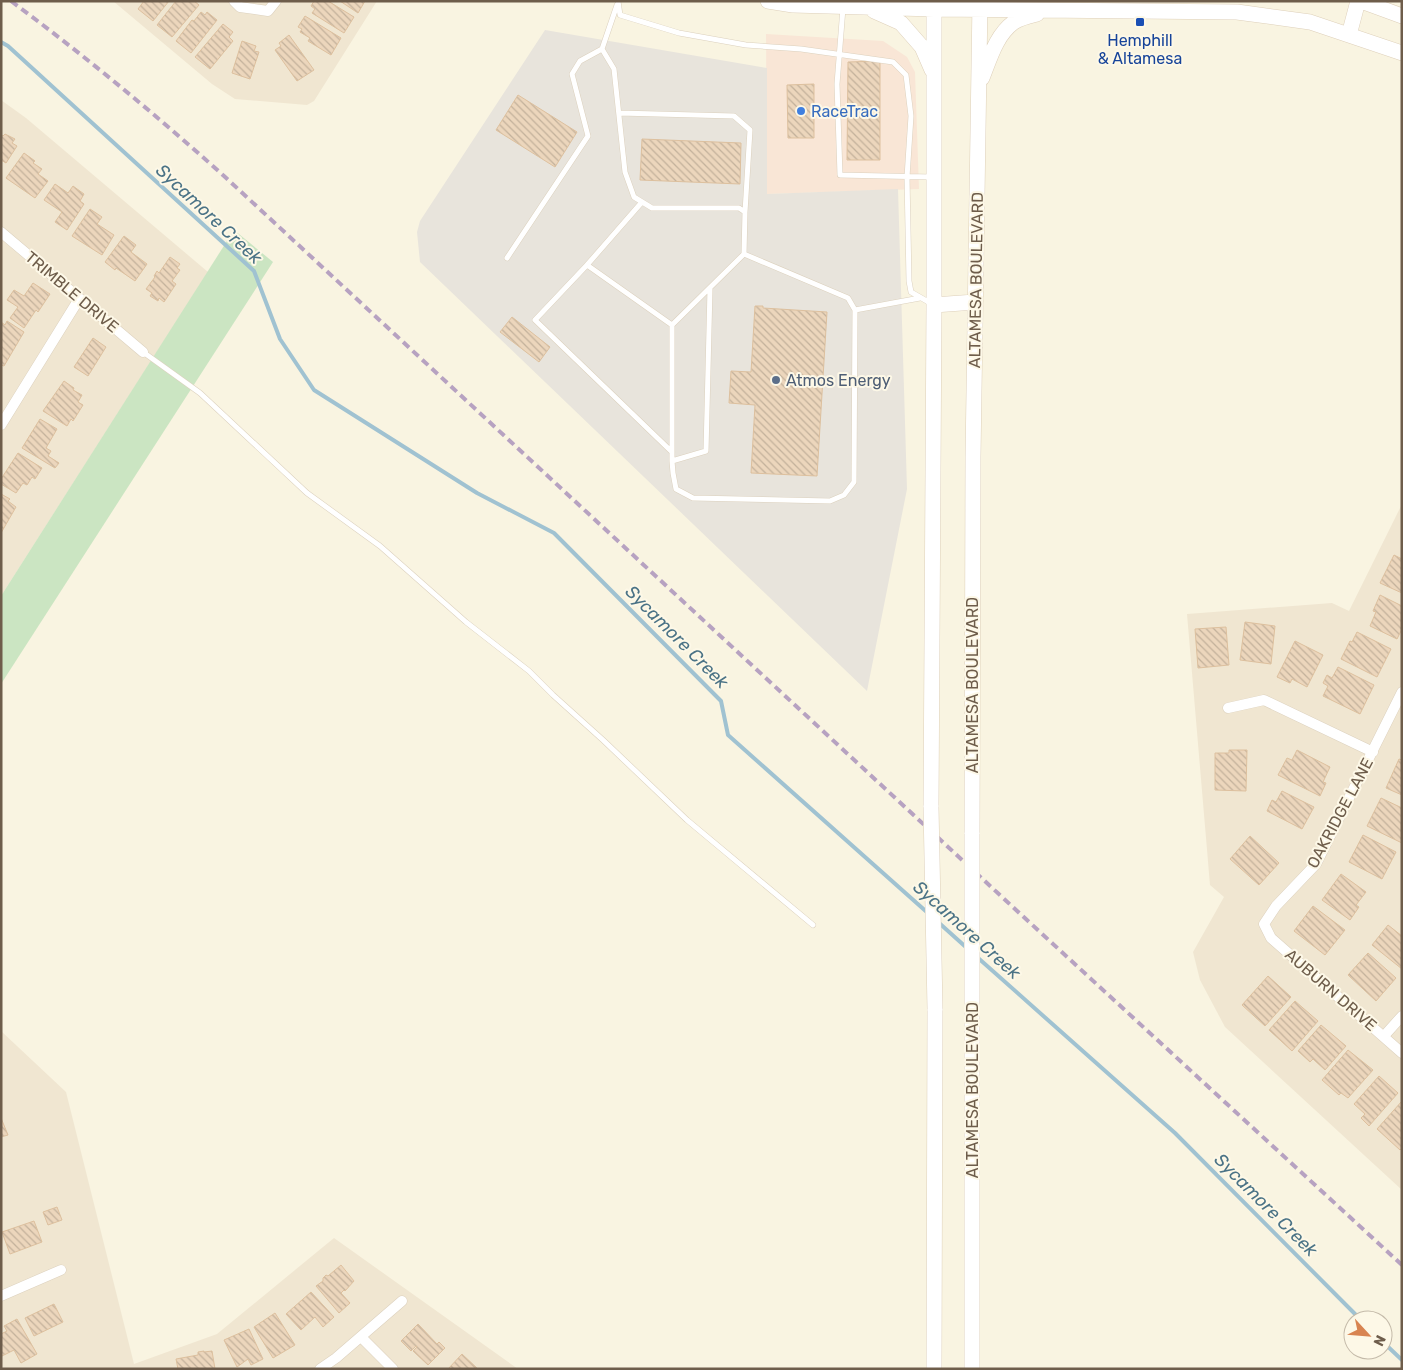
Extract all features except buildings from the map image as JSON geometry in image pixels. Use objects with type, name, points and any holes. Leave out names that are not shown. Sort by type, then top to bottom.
[{"type":"main road","points":[[768,1],[793,5],[866,7],[980,5],[1046,10],[1237,12],[1310,22],[1402,53]]},
{"type":"main road","points":[[1349,35],[1359,1],[1402,16]]},
{"type":"main road","points":[[934,5],[931,807],[935,1009],[934,1369]]},
{"type":"main road","name":"ALTAMESA BOULEVARD","points":[[972,1369],[973,467],[980,5]]},
{"type":"main road","points":[[866,7],[901,23],[922,47],[934,75]]},
{"type":"main road","points":[[979,86],[994,47],[1003,32],[1015,22],[1046,10]]},
{"type":"main road","points":[[934,305],[975,302]]},
{"type":"street","points":[[234,1],[240,7],[268,11],[276,1]]},
{"type":"street","name":"TRIMBLE DRIVE","points":[[1,232],[143,352]]},
{"type":"street","points":[[1,425],[79,299]]},
{"type":"street","name":"OAKRIDGE LANE","points":[[1264,924],[1276,906],[1316,864],[1402,692]]},
{"type":"street","points":[[1228,708],[1264,700],[1373,752]]},
{"type":"street","name":"AUBURN DRIVE","points":[[1264,924],[1271,938],[1402,1053]]},
{"type":"street","points":[[1384,1036],[1402,1016]]},
{"type":"street","points":[[1,1296],[61,1270]]},
{"type":"street","points":[[320,1369],[361,1337],[402,1301]]},
{"type":"street","points":[[361,1337],[393,1369]]},
{"type":"lane","points":[[507,258],[588,136],[572,74],[580,61],[602,49],[618,2]]},
{"type":"lane","points":[[618,2],[620,15],[679,33],[746,45],[893,62],[906,75],[910,116],[906,177],[909,281],[911,292],[934,305]]},
{"type":"lane","points":[[843,6],[837,84],[840,175],[934,177]]},
{"type":"lane","points":[[602,49],[614,69],[625,172],[634,197],[652,208],[738,208],[745,212]]},
{"type":"lane","points":[[619,113],[734,116],[750,130],[744,254],[672,325],[672,461],[676,489],[693,498],[830,501],[844,495],[854,482],[855,310],[848,298],[744,254]]},
{"type":"lane","points":[[642,202],[587,265],[535,320],[672,452]]},
{"type":"lane","points":[[587,265],[672,325]]},
{"type":"lane","points":[[672,461],[706,451],[710,289]]},
{"type":"lane","points":[[855,310],[920,298]]},
{"type":"lane","points":[[143,352],[200,393],[307,493],[380,546],[466,622],[530,671],[552,695],[603,740],[687,820],[813,924]]},
{"type":"shaded area","points":[[113,1],[377,1],[314,101],[307,105],[235,99],[212,84]]},
{"type":"shaded area","points":[[545,30],[767,68],[767,194],[898,189],[907,489],[867,691],[420,262],[417,232],[420,221]]},
{"type":"shaded area","points":[[766,34],[883,41],[907,57],[915,72],[919,189],[767,194]]},
{"type":"shaded area","points":[[1,100],[26,118],[208,272],[1,596]]},
{"type":"shaded area","points":[[1402,504],[1402,1190],[1225,1027],[1200,980],[1193,952],[1224,897],[1210,885],[1187,614],[1332,603],[1349,611]]},
{"type":"shaded area","points":[[1,1031],[66,1092],[134,1364],[217,1334],[334,1238],[518,1369],[1,1369]]},
{"type":"green space","points":[[234,230],[273,262],[1,684],[1,596]]},
{"type":"waterway","name":"Sycamore Creek","points":[[1,42],[8,46],[254,271],[280,339],[314,390],[477,493],[554,533],[721,701],[728,735],[929,914]]},
{"type":"waterway","name":"Sycamore Creek","points":[[938,922],[968,949]]},
{"type":"waterway","name":"Sycamore Creek","points":[[977,957],[1175,1133],[1351,1310]]},
{"type":"waterway","name":"Sycamore Creek","points":[[1393,1351],[1402,1360]]},
{"type":"railway","points":[[11,1],[119,86],[224,176],[1402,1265]]},
{"type":"place","name":"Hemphill & Altamesa","points":[[1140,22]]},
{"type":"place","name":"RaceTrac","points":[[801,111]]},
{"type":"place","name":"Atmos Energy","points":[[776,380]]}]
